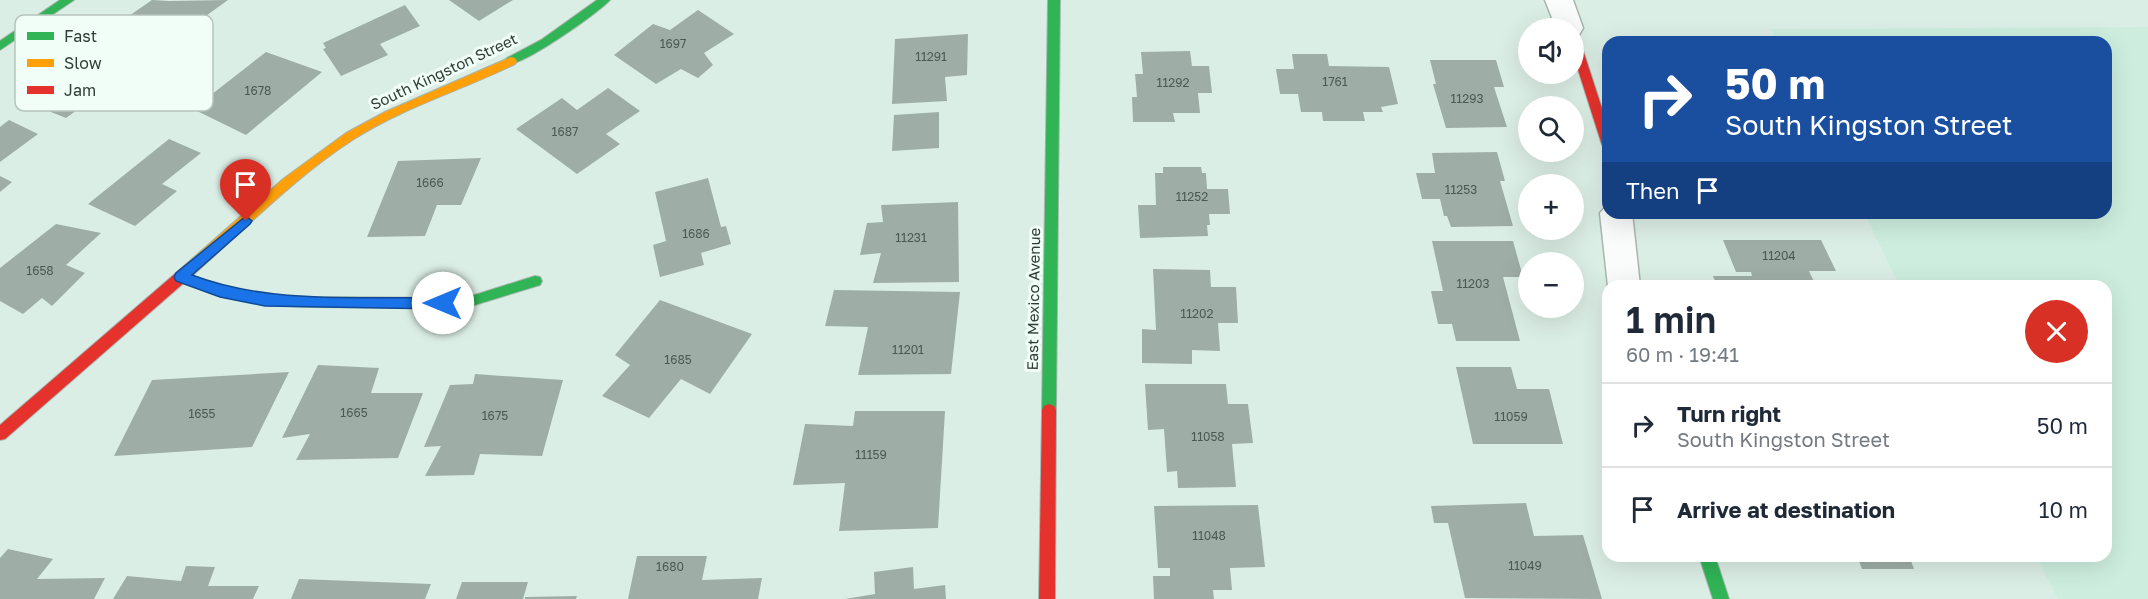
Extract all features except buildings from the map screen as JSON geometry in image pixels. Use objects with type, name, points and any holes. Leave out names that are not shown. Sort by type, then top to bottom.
[{"type":"street","points":[[46,15],[68,0]]},
{"type":"street","name":"South Kingston Street","points":[[0,434],[310,165],[350,136],[393,112],[499,67],[545,43],[604,0]]},
{"type":"street","name":"East Mexico Avenue","points":[[1047,599],[1054,0]]},
{"type":"street","points":[[1559,0],[1565,18]]},
{"type":"street","points":[[0,46],[15,36]]},
{"type":"street","points":[[1584,72],[1602,127]]},
{"type":"street","points":[[1617,219],[1623,280]]},
{"type":"street","points":[[181,277],[220,291],[265,300],[308,302],[465,303],[535,280]]},
{"type":"street","points":[[1709,562],[1721,599]]},
{"type":"shaded area","points":[[2148,27],[2148,599],[2058,599],[2039,562],[2112,562],[2112,280],[1897,280],[1867,219],[2112,219],[2112,36],[1774,36],[1771,29]]},
{"type":"traffic: fast","points":[[46,15],[68,0]]},
{"type":"traffic: fast","points":[[511,61],[545,43],[604,0]]},
{"type":"traffic: fast","points":[[1049,410],[1054,0]]},
{"type":"traffic: fast","points":[[0,46],[15,36]]},
{"type":"traffic: fast","points":[[181,277],[220,291],[265,300],[308,302],[465,303],[535,281]]},
{"type":"traffic: fast","points":[[1709,562],[1721,599]]},
{"type":"traffic: slow","points":[[189,270],[287,183],[350,136],[409,105],[511,61]]},
{"type":"traffic: jam","points":[[1584,72],[1602,127]]},
{"type":"traffic: jam","points":[[0,434],[189,270]]},
{"type":"traffic: jam","points":[[1047,599],[1049,410]]},
{"type":"route","points":[[246,221],[181,277],[220,291],[265,300],[443,303]]}]
